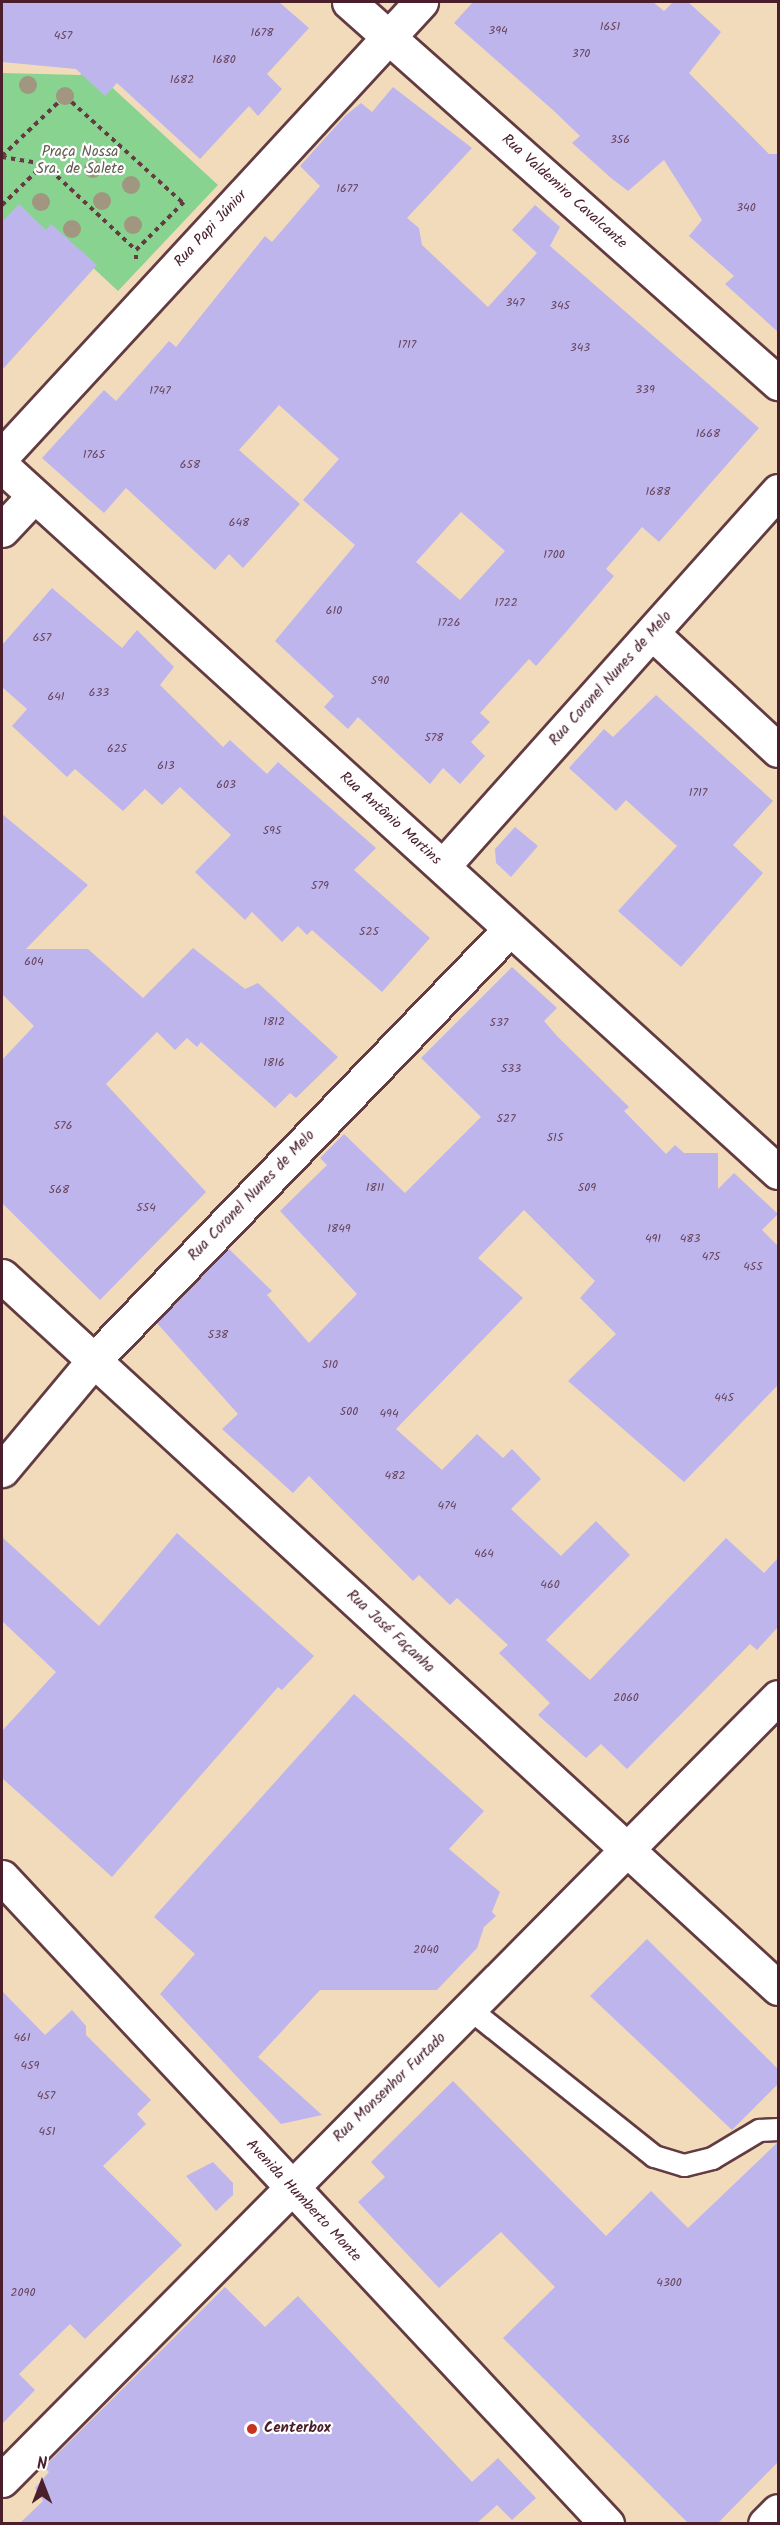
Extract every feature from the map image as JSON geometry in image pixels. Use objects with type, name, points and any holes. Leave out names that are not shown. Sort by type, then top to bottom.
[{"type":"street","name":"Rua Valdemiro Cavalcante","points":[[349,2],[778,383]]},
{"type":"street","name":"Rua Papi Júnior","points":[[2,456],[421,2]]},
{"type":"street","name":"Rua Antônio Martins","points":[[2,466],[33,497],[443,866],[778,1172]]},
{"type":"street","name":"Rua Coronel Nunes de Melo","points":[[443,866],[778,491]]},
{"type":"street","points":[[2,530],[33,497]]},
{"type":"street","points":[[652,633],[778,750]]},
{"type":"street","name":"Rua Coronel Nunes de Melo","points":[[2,1470],[94,1360],[510,929]]},
{"type":"street","name":"Rua José Façanha","points":[[2,1276],[778,1988]]},
{"type":"street","name":"Rua Monsenhor Furtado","points":[[2,2480],[289,2186],[471,2010],[778,1697]]},
{"type":"street","name":"Avenida Humberto Monte","points":[[2,1877],[607,2523]]},
{"type":"street","points":[[765,2523],[778,2511]]},
{"type":"lane","points":[[471,2010],[654,2156],[684,2165],[712,2158],[759,2130],[778,2129]]},
{"type":"path","points":[[2,157],[65,96],[182,202]]},
{"type":"path","points":[[2,157],[44,164],[136,250]]},
{"type":"path","points":[[2,205],[44,164]]},
{"type":"green space","name":"Praça Nossa Sra. de Salete","points":[[91,68],[218,185],[118,291],[56,233],[2,290],[2,73],[80,75]]},
{"type":"building","points":[[2,2],[279,2],[309,28],[267,74],[282,89],[258,116],[249,106],[200,159],[117,83],[105,96],[76,69],[2,62]]},
{"type":"building","points":[[473,2],[653,2],[664,11],[673,2],[688,2],[721,32],[689,73],[769,154],[778,154],[778,332],[725,284],[734,276],[689,236],[702,220],[664,160],[628,191],[611,178],[572,143],[580,136],[454,23]]},
{"type":"building","points":[[393,87],[472,148],[407,218],[419,228],[422,245],[488,307],[537,253],[512,230],[535,205],[560,227],[550,246],[759,428],[659,542],[642,527],[606,569],[614,576],[566,632],[536,666],[529,659],[480,713],[490,722],[471,742],[485,756],[460,784],[443,768],[430,784],[358,717],[348,729],[324,707],[334,696],[275,641],[355,545],[303,500],[339,459],[279,405],[239,450],[300,504],[243,568],[229,554],[215,570],[126,488],[104,513],[42,458],[104,390],[116,401],[169,341],[176,347],[265,236],[272,242],[320,186],[300,166],[345,116],[361,103],[372,112]],"holes":[[[461,512],[505,551],[460,600],[416,562]]]},
{"type":"building","points":[[19,204],[46,230],[51,224],[97,265],[2,370],[2,222]]},
{"type":"building","points":[[52,588],[122,648],[137,630],[174,667],[160,685],[223,747],[230,740],[267,774],[278,762],[376,848],[354,870],[430,938],[382,992],[312,930],[307,935],[298,926],[282,942],[252,912],[245,920],[195,872],[231,835],[180,787],[162,805],[145,789],[123,811],[75,769],[67,777],[12,726],[27,709],[2,687],[2,645]]},
{"type":"building","points":[[656,695],[773,801],[733,845],[763,873],[681,967],[618,911],[677,846],[626,800],[616,811],[569,768],[604,729],[613,737]]},
{"type":"building","points":[[2,814],[88,885],[26,949],[88,949],[143,998],[193,948],[245,989],[258,983],[338,1057],[296,1098],[290,1093],[275,1108],[201,1042],[197,1047],[187,1038],[175,1050],[157,1032],[106,1084],[206,1192],[100,1300],[2,1203],[2,1060],[34,1026],[2,994]]},
{"type":"building","points":[[515,827],[538,846],[511,877],[496,863],[495,849]]},
{"type":"building","points":[[512,967],[557,1008],[544,1021],[629,1107],[624,1111],[666,1154],[675,1145],[684,1153],[718,1153],[718,1189],[734,1173],[778,1214],[762,1230],[778,1246],[778,1385],[684,1482],[568,1381],[616,1334],[580,1298],[595,1281],[524,1210],[478,1258],[523,1298],[396,1429],[442,1470],[477,1434],[503,1458],[512,1449],[541,1479],[511,1509],[561,1556],[596,1521],[630,1555],[546,1640],[590,1680],[726,1538],[764,1573],[778,1558],[778,1627],[757,1650],[750,1644],[627,1769],[601,1744],[586,1758],[538,1715],[550,1703],[499,1653],[508,1645],[457,1598],[450,1605],[419,1575],[413,1581],[309,1476],[293,1493],[222,1429],[238,1414],[156,1322],[228,1248],[272,1291],[267,1295],[309,1343],[357,1294],[280,1211],[327,1165],[320,1158],[344,1134],[405,1193],[481,1117],[421,1058]]},
{"type":"building","points":[[177,1533],[314,1656],[282,1690],[278,1687],[112,1877],[2,1778],[2,1731],[56,1672],[2,1621],[2,1537],[99,1626]]},
{"type":"building","points":[[354,1694],[484,1811],[449,1849],[500,1892],[492,1912],[496,1916],[484,1927],[477,1948],[437,1990],[320,1990],[258,2057],[322,2115],[281,2124],[160,1994],[195,1954],[154,1917]]},
{"type":"building","points":[[647,1939],[778,2069],[778,2084],[732,2130],[590,1996]]},
{"type":"building","points":[[2,1991],[45,2035],[72,2010],[86,2026],[86,2035],[151,2100],[137,2114],[146,2124],[103,2166],[182,2245],[85,2339],[70,2324],[19,2374],[35,2390],[2,2424]]},
{"type":"building","points":[[453,2081],[606,2236],[651,2191],[688,2228],[778,2142],[778,2462],[718,2523],[688,2523],[503,2338],[555,2287],[501,2232],[439,2288],[358,2202],[385,2177],[371,2162]]},
{"type":"building","points":[[213,2162],[233,2183],[233,2195],[216,2211],[186,2176]]},
{"type":"building","name":"Centerbox","points":[[225,2287],[265,2327],[298,2296],[472,2482],[498,2458],[536,2498],[512,2520],[497,2505],[477,2523],[20,2523],[43,2501],[35,2488],[49,2472],[44,2467]]},
{"type":"place","name":"Centerbox","points":[[252,2429]]}]
